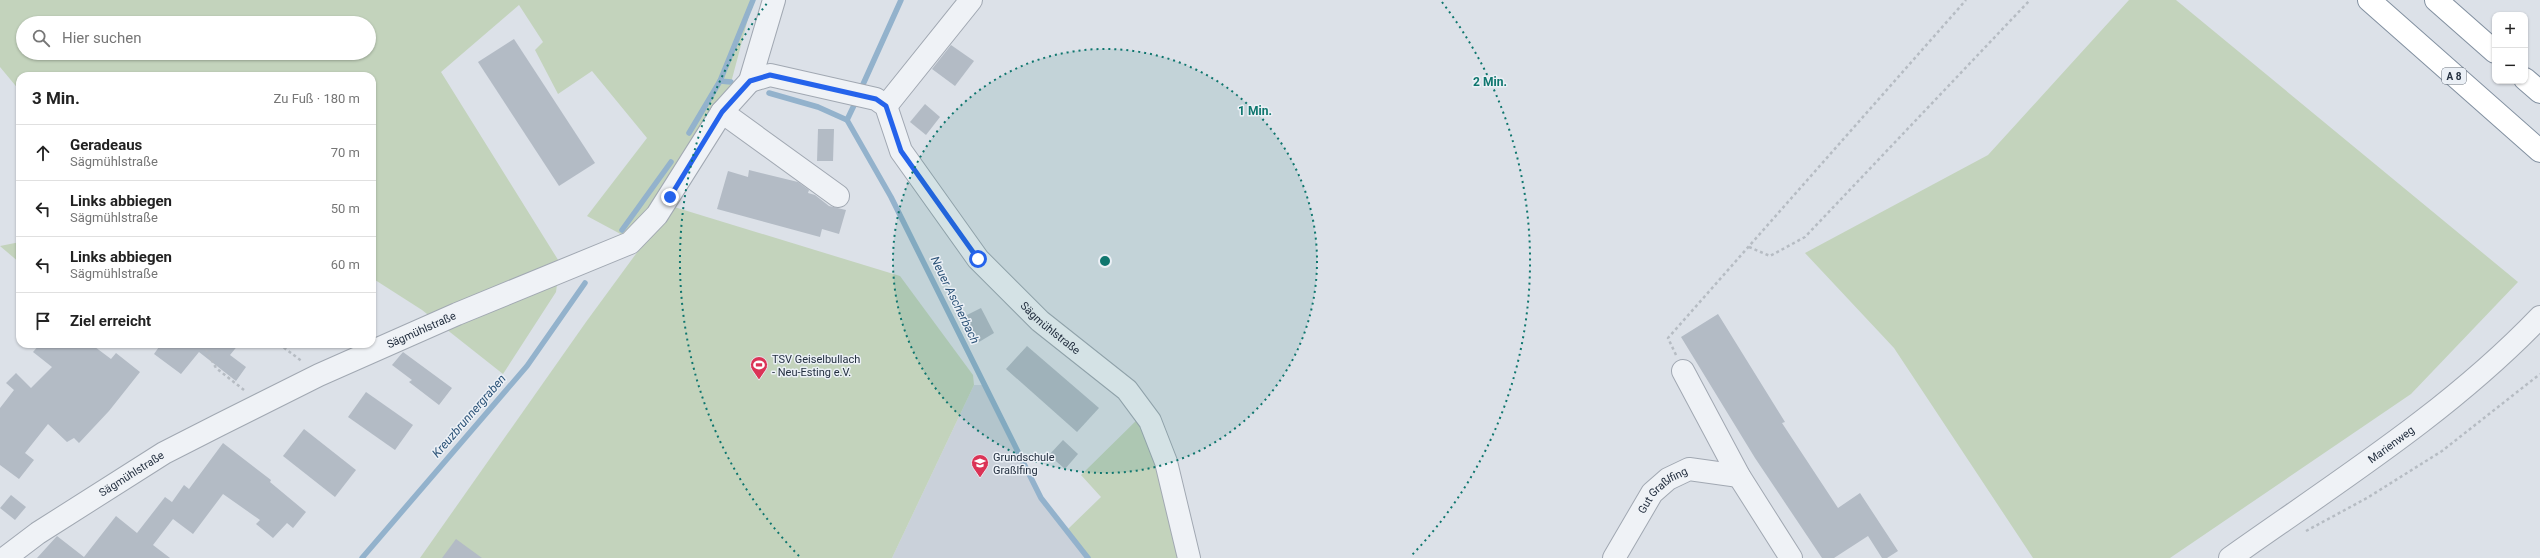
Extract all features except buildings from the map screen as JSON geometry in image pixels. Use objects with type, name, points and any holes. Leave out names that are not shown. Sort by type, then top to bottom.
[{"type":"highway","name":"A 8","points":[[2369,0],[2540,151]]},
{"type":"highway","points":[[2436,0],[2492,49]]},
{"type":"highway","points":[[2528,82],[2540,92]]},
{"type":"street","name":"Sägmühlstraße","points":[[5,558],[38,533],[164,453],[319,375],[457,314],[630,242],[658,214],[722,112],[750,81],[774,0]]},
{"type":"street","points":[[750,81],[770,75],[843,92],[881,103],[971,0]]},
{"type":"street","name":"Sägmühlstraße","points":[[881,103],[901,151],[978,259],[1040,321],[1128,390],[1150,421],[1166,462],[1189,558]]},
{"type":"street","points":[[722,112],[838,196]]},
{"type":"street","name":"Marienweg","points":[[2230,558],[2448,403],[2504,354],[2540,317]]},
{"type":"street","points":[[1683,372],[1739,476],[1791,558]]},
{"type":"street","name":"Gut Graßlfing","points":[[1614,558],[1652,493],[1668,480],[1689,469],[1739,476]]},
{"type":"path","points":[[1683,372],[1668,338],[1966,0]]},
{"type":"path","points":[[1749,247],[1770,256],[1805,237],[2030,0]]},
{"type":"path","points":[[205,348],[216,368],[261,404]]},
{"type":"path","points":[[284,348],[319,375]]},
{"type":"path","points":[[2304,532],[2367,498],[2442,451],[2540,374]]},
{"type":"shaded area","name":"Grundschule Graßlfing","points":[[974,385],[985,385],[1041,498],[1088,558],[892,558]]},
{"type":"green space","points":[[0,0],[753,0],[728,94],[668,190],[628,238],[587,216],[647,138],[592,71],[558,94],[535,50],[543,42],[519,5],[441,72],[560,263],[556,292],[503,374],[422,310],[376,281],[376,72],[16,72],[16,86],[0,67]]},
{"type":"green space","points":[[2129,0],[2176,0],[2518,282],[2411,394],[2170,558],[2033,558],[1894,348],[1805,253],[1988,155]]},
{"type":"green space","name":"TSV Geiselbullach - Neu-Esting e.V.","points":[[671,206],[900,276],[973,375],[974,385],[892,558],[420,558],[586,322]]},
{"type":"green space","points":[[16,243],[16,260],[0,246]]},
{"type":"green space","points":[[1144,413],[1189,558],[1088,558],[1067,530],[1101,497],[1081,475]]},
{"type":"waterway","name":"Neuer Ascherbach","points":[[731,82],[720,81],[753,0]]},
{"type":"waterway","points":[[860,91],[901,0]]},
{"type":"waterway","name":"Kreuzbrunnergraben","points":[[689,133],[720,81]]},
{"type":"waterway","name":"Neuer Ascherbach","points":[[769,93],[818,107],[847,120],[891,197],[1041,498],[1088,558]]},
{"type":"waterway","points":[[847,120],[857,99]]},
{"type":"waterway","name":"Kreuzbrunnergraben","points":[[622,230],[671,162]]},
{"type":"waterway","name":"Kreuzbrunnergraben","points":[[362,558],[527,366],[585,283]]},
{"type":"place","name":"TSV Geiselbullach - Neu-Esting e.V.","points":[[759,380]]},
{"type":"place","name":"Grundschule Graßlfing","points":[[980,478]]},
{"type":"route","points":[[670,197],[729,102],[750,81],[770,75],[876,99],[886,106],[901,151],[978,259]]}]
